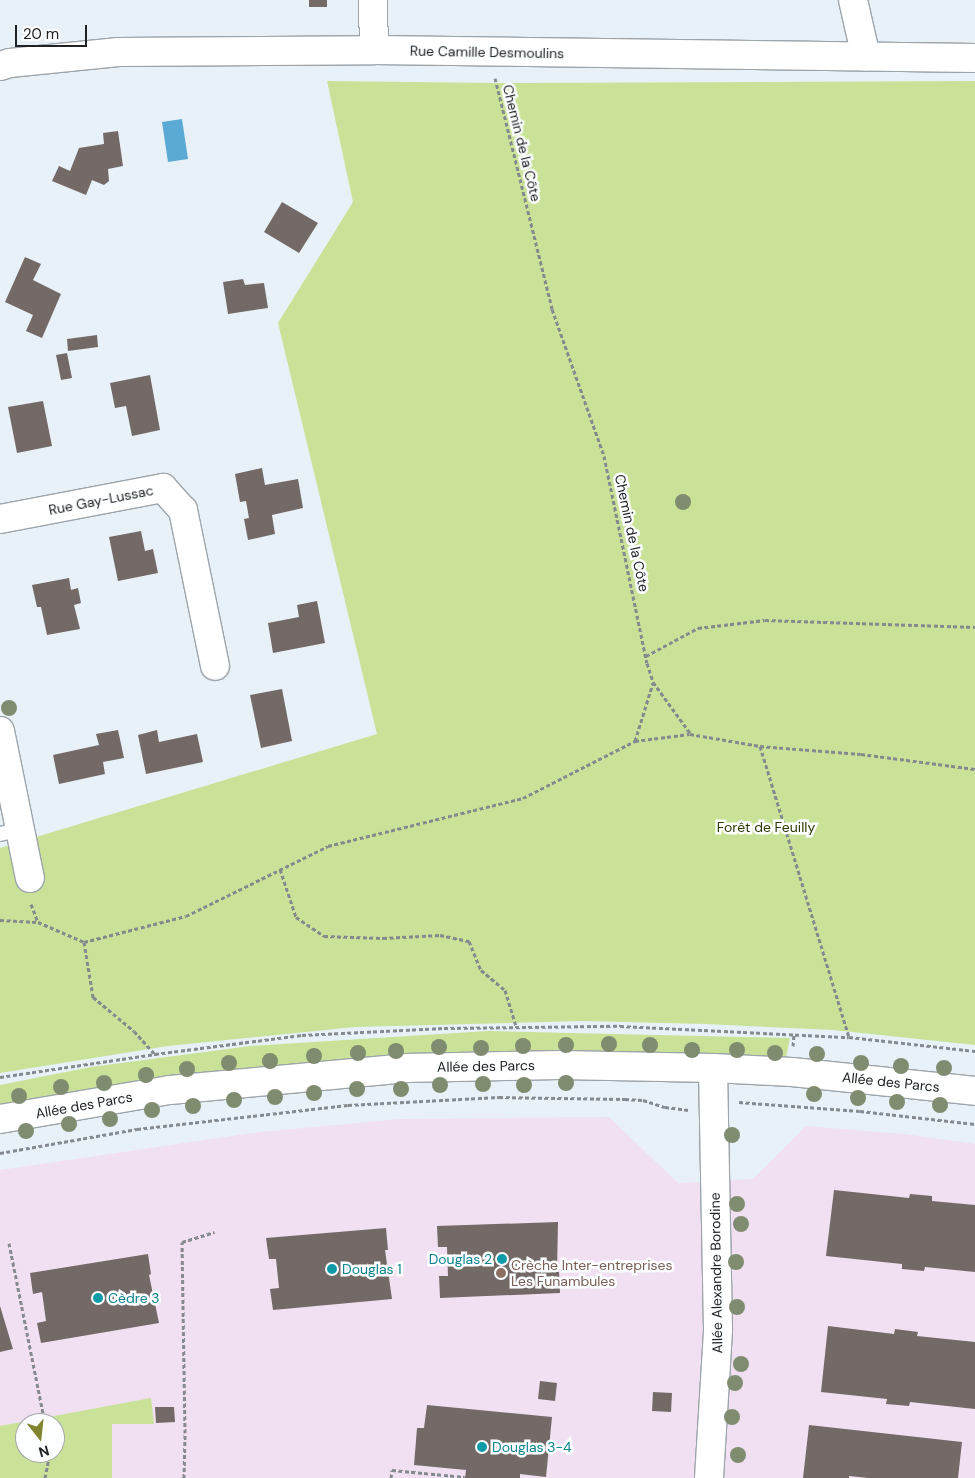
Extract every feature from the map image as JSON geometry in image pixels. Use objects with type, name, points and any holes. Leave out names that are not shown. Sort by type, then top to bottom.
[{"type":"street","points":[[373,0],[374,50]]},
{"type":"street","points":[[853,0],[866,57]]},
{"type":"street","name":"Rue Camille Desmoulins","points":[[0,66],[10,63],[118,52],[374,50],[975,58]]},
{"type":"street","name":"Rue Gay-Lussac","points":[[0,519],[163,488],[183,510],[215,666]]},
{"type":"street","points":[[0,731],[10,832],[30,878]]},
{"type":"street","name":"Allée des Parcs","points":[[0,1119],[170,1090],[404,1068],[560,1065],[713,1068],[792,1072],[975,1091]]},
{"type":"street","name":"Allée Alexandre Borodine","points":[[709,1478],[718,1329],[713,1068]]},
{"type":"path","name":"Chemin de la Côte","points":[[490,52],[511,152],[552,309],[604,456],[646,656],[654,682],[690,734]]},
{"type":"path","points":[[646,656],[698,628],[765,620],[975,627]]},
{"type":"path","points":[[635,741],[654,682]]},
{"type":"path","points":[[0,920],[38,922],[84,942],[186,916],[328,846],[523,798],[635,741],[690,734],[760,746],[861,754],[975,769]]},
{"type":"path","points":[[760,746],[849,1037]]},
{"type":"path","points":[[280,869],[296,917],[324,936],[383,938],[440,935],[469,941],[482,970],[505,990],[516,1027]]},
{"type":"path","points":[[84,942],[93,998],[134,1031],[155,1054]]},
{"type":"path","points":[[0,1153],[137,1129],[348,1106],[499,1097],[643,1100],[680,1111],[714,1110],[739,1102],[789,1104],[975,1124]]},
{"type":"path","points":[[184,1478],[182,1242],[215,1232]]},
{"type":"path","points":[[9,1243],[43,1413]]},
{"type":"path","points":[[45,1478],[48,1463]]},
{"type":"path","points":[[391,1478],[392,1470],[466,1477]]},
{"type":"shaded area","points":[[609,1117],[678,1183],[753,1179],[806,1126],[904,1134],[975,1144],[975,1478],[0,1478],[0,1170],[260,1132],[400,1119]]},
{"type":"green space","name":"Forêt de Feuilly","points":[[327,81],[496,83],[975,81],[975,1045],[833,1030],[705,1024],[583,1021],[355,1027],[168,1046],[0,1073],[0,848],[377,734],[278,323],[353,202]]},
{"type":"green space","points":[[488,1031],[790,1038],[786,1058],[372,1058],[257,1067],[39,1097],[0,1105],[0,1085],[91,1067],[250,1046]]},
{"type":"green space","points":[[151,1398],[154,1424],[112,1424],[112,1478],[0,1478],[0,1426],[15,1423],[15,1463],[65,1463],[65,1414]]},
{"type":"water","points":[[182,119],[188,159],[168,162],[162,122]]},
{"type":"building","points":[[309,0],[327,0],[327,7],[309,7]]},
{"type":"building","points":[[118,131],[123,166],[108,169],[109,181],[104,185],[92,180],[86,195],[52,181],[59,166],[70,171],[79,148],[104,144],[103,133]]},
{"type":"building","points":[[282,202],[318,223],[299,253],[264,232]]},
{"type":"building","points":[[25,257],[41,264],[33,280],[61,294],[42,338],[26,331],[33,315],[5,302]]},
{"type":"building","points":[[243,279],[245,285],[264,283],[268,308],[228,314],[223,282]]},
{"type":"building","points":[[97,335],[98,347],[68,351],[67,339]]},
{"type":"building","points":[[67,353],[72,378],[61,380],[56,355]]},
{"type":"building","points":[[150,375],[160,430],[132,436],[126,406],[115,408],[110,383]]},
{"type":"building","points":[[43,401],[52,446],[17,453],[8,407]]},
{"type":"building","points":[[262,468],[265,485],[298,479],[303,508],[272,515],[275,534],[248,540],[244,519],[249,518],[246,501],[240,502],[235,474]]},
{"type":"building","points":[[141,531],[145,551],[153,549],[158,573],[118,581],[109,537]]},
{"type":"building","points":[[69,578],[71,590],[78,588],[81,603],[74,605],[80,629],[47,635],[41,607],[37,607],[32,585]]},
{"type":"building","points":[[317,601],[325,643],[273,653],[268,623],[299,617],[297,605]]},
{"type":"building","points":[[282,689],[292,741],[261,748],[250,695]]},
{"type":"building","points":[[118,730],[124,758],[103,762],[105,774],[59,784],[53,755],[99,745],[96,734]]},
{"type":"building","points":[[157,730],[159,742],[197,734],[203,762],[146,774],[138,735]]},
{"type":"building","points":[[834,1190],[909,1198],[910,1194],[932,1196],[932,1201],[975,1205],[975,1272],[925,1267],[924,1271],[902,1269],[902,1264],[826,1256]]},
{"type":"building","name":"Douglas 2","points":[[558,1222],[557,1272],[559,1272],[560,1293],[440,1298],[439,1276],[448,1276],[447,1247],[438,1247],[437,1226]]},
{"type":"building","name":"Douglas 1","points":[[386,1228],[388,1250],[385,1250],[392,1299],[273,1310],[270,1289],[279,1288],[276,1259],[269,1259],[266,1238]]},
{"type":"building","name":"Cèdre 3","points":[[148,1254],[151,1274],[149,1275],[159,1323],[41,1343],[37,1323],[46,1321],[42,1292],[33,1294],[30,1273]]},
{"type":"building","points":[[0,1306],[13,1349],[0,1352]]},
{"type":"building","points":[[828,1326],[894,1334],[895,1329],[918,1332],[917,1336],[975,1342],[975,1409],[910,1402],[909,1406],[886,1404],[887,1399],[821,1392]]},
{"type":"building","points":[[540,1381],[557,1383],[555,1401],[538,1399]]},
{"type":"building","points":[[653,1392],[672,1393],[671,1412],[652,1411]]},
{"type":"building","name":"Douglas 3-4","points":[[427,1405],[552,1417],[546,1477],[520,1474],[520,1478],[465,1478],[466,1470],[414,1465],[417,1428],[424,1428]]},
{"type":"building","points":[[155,1407],[174,1407],[175,1422],[156,1423]]},
{"type":"building","points":[[809,1425],[962,1442],[958,1478],[868,1478],[849,1476],[849,1478],[803,1478]]},
{"type":"place","name":"Douglas 2","points":[[502,1259]]},
{"type":"place","name":"Douglas 1","points":[[332,1269]]},
{"type":"place","name":"Crèche Inter-entreprises Les Funambules","points":[[501,1273]]},
{"type":"place","name":"Cèdre 3","points":[[98,1298]]},
{"type":"place","name":"Douglas 3-4","points":[[482,1447]]}]
